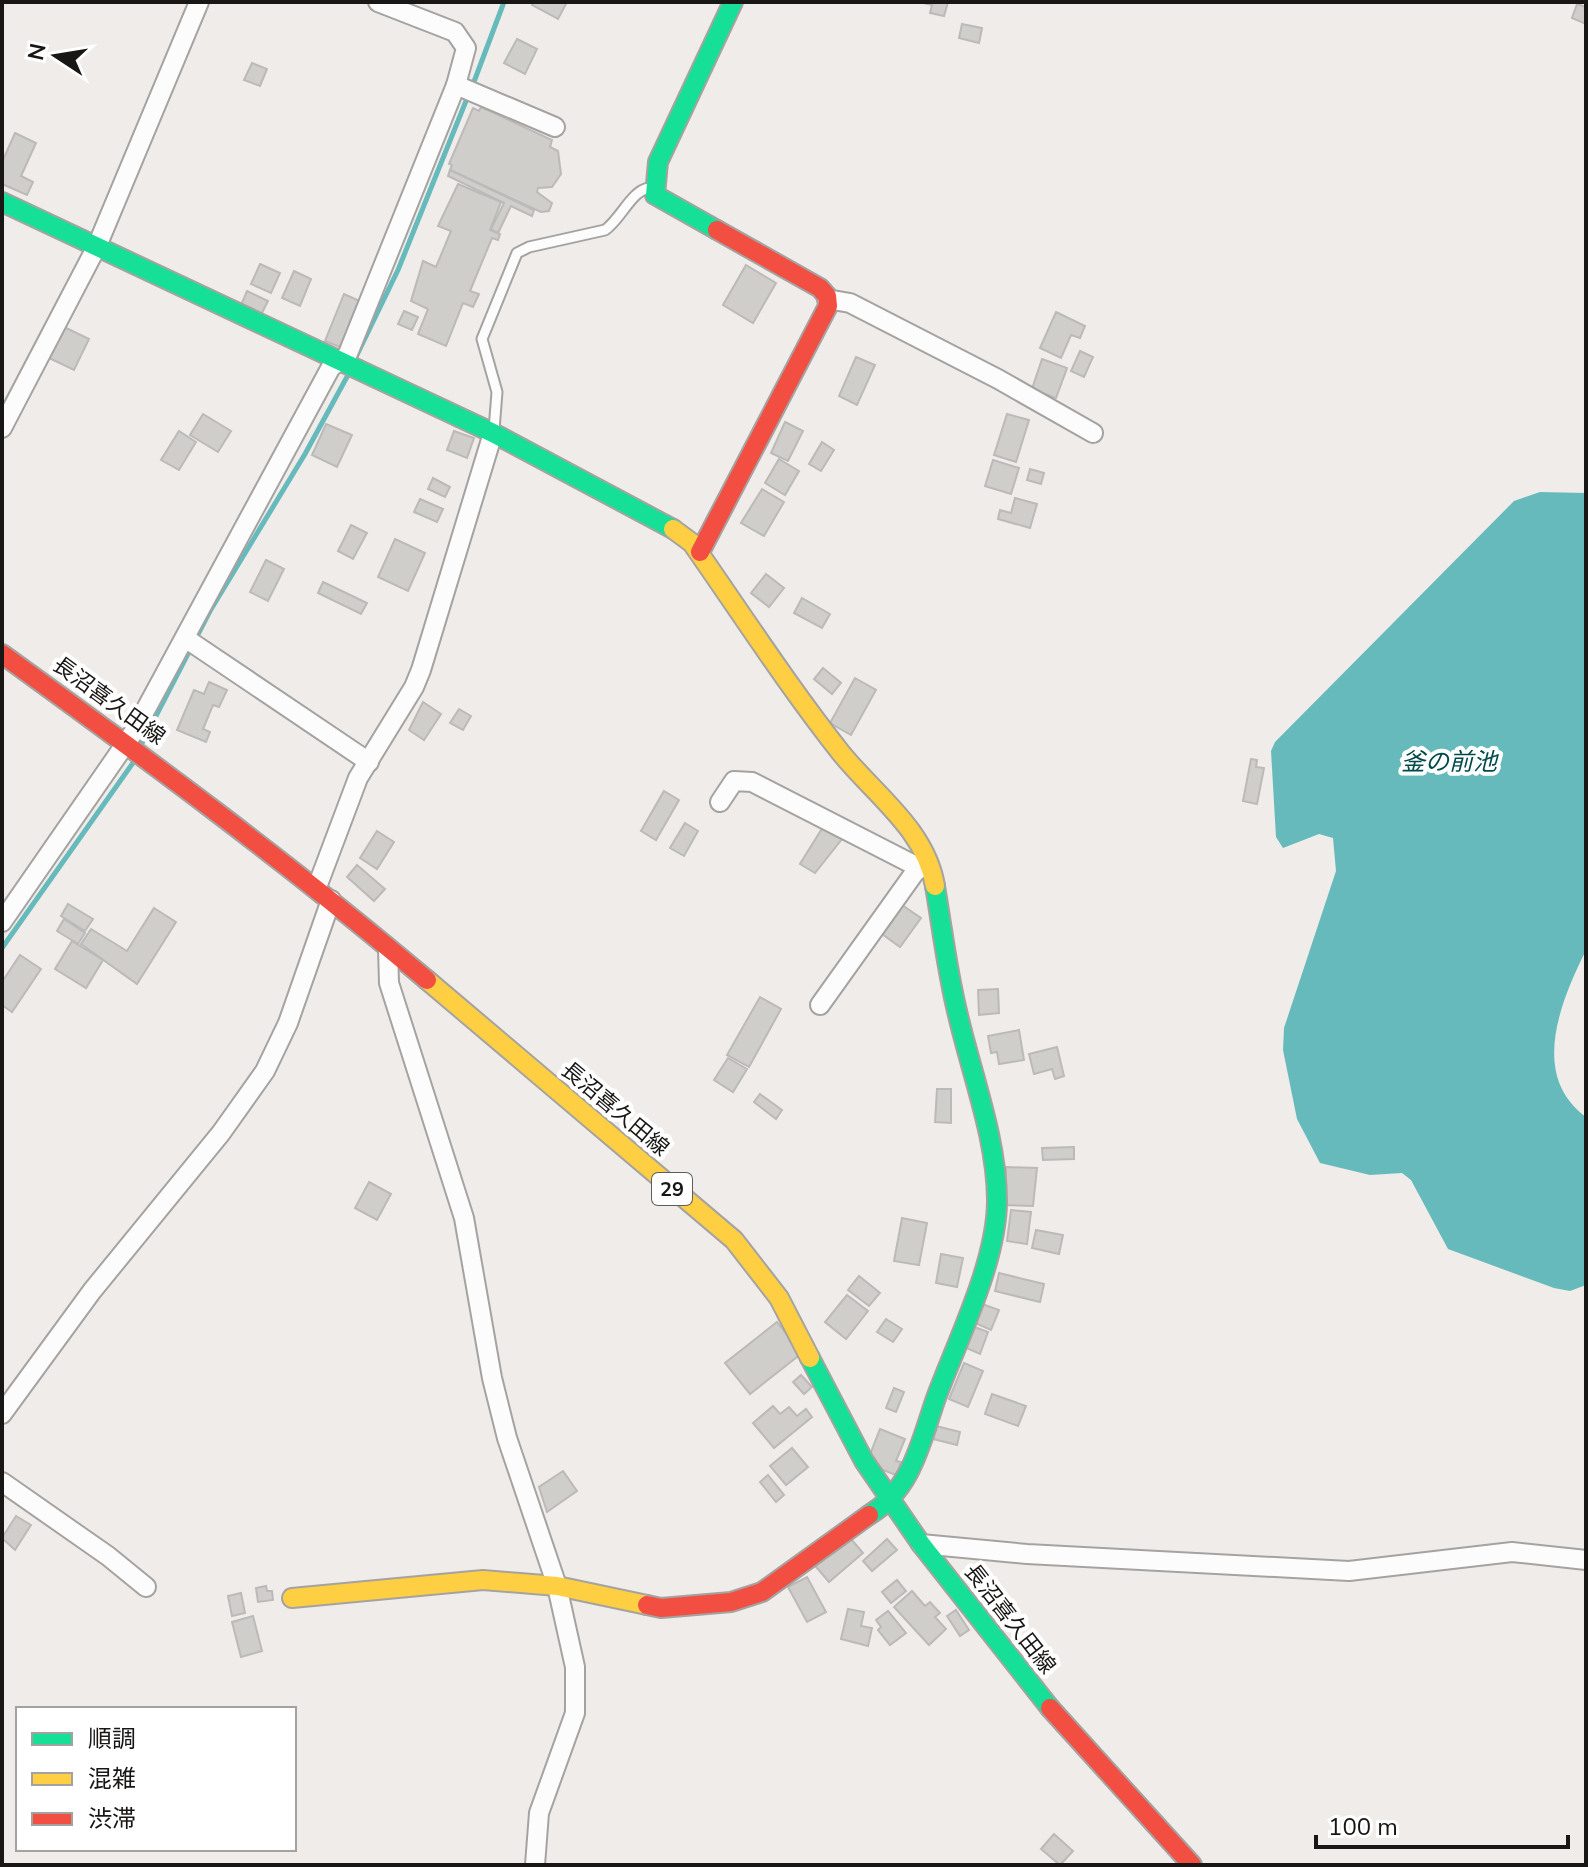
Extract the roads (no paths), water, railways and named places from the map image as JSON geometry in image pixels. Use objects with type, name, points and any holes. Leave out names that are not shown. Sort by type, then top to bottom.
[{"type":"street","points":[[2,428],[97,246],[199,2]]},
{"type":"street","points":[[700,552],[828,306],[820,288],[664,203],[653,187],[658,162],[733,2]]},
{"type":"street","points":[[2,922],[10,897],[126,742],[331,367],[347,356],[456,85],[464,43],[455,32],[390,4]]},
{"type":"street","points":[[456,85],[555,127]]},
{"type":"street","points":[[2,202],[338,363],[493,433],[672,528],[700,552],[833,742],[865,783],[911,831],[925,864],[956,1008],[988,1134],[997,1202],[990,1246],[909,1473],[891,1502],[837,1535],[775,1584],[731,1602],[661,1608],[557,1586],[483,1580],[292,1598]]},
{"type":"street","points":[[827,299],[863,310],[998,379],[1093,433]]},
{"type":"street","points":[[317,887],[353,790],[421,670],[493,433]]},
{"type":"street","points":[[185,638],[369,762]]},
{"type":"street","name":"長沼喜久田線","points":[[2,654],[126,742],[317,887],[734,1240],[779,1298],[864,1461],[921,1544],[1072,1736],[1192,1865]]},
{"type":"street","points":[[720,802],[731,783],[748,781],[925,864]]},
{"type":"street","points":[[820,1005],[925,864]]},
{"type":"street","points":[[2,1414],[92,1291],[203,1156],[265,1071],[288,1023],[331,900]]},
{"type":"street","points":[[388,949],[389,983],[395,1007],[464,1218],[479,1316],[507,1438],[557,1586],[577,1689],[568,1738],[539,1813],[535,1865]]},
{"type":"street","points":[[2,1482],[108,1556],[146,1587]]},
{"type":"street","points":[[921,1544],[1027,1554],[1349,1571],[1512,1552],[1586,1560]]},
{"type":"lane","points":[[493,433],[497,392],[482,339],[517,253],[529,247],[605,230],[620,217],[638,192],[653,187]]},
{"type":"water","name":"釜の前池","points":[[1540,492],[1586,493],[1586,950],[1560,1014],[1554,1059],[1558,1080],[1569,1100],[1586,1117],[1586,1285],[1570,1291],[1448,1249],[1411,1180],[1402,1173],[1370,1175],[1320,1163],[1297,1119],[1283,1050],[1284,1028],[1336,871],[1333,838],[1319,834],[1283,848],[1276,837],[1271,751],[1275,742],[1514,501]]},
{"type":"waterway","points":[[472,87],[504,2]]},
{"type":"waterway","points":[[355,359],[398,270],[468,96]]},
{"type":"waterway","points":[[142,743],[210,611],[305,454],[348,375]]},
{"type":"waterway","points":[[2,948],[135,760]]}]
